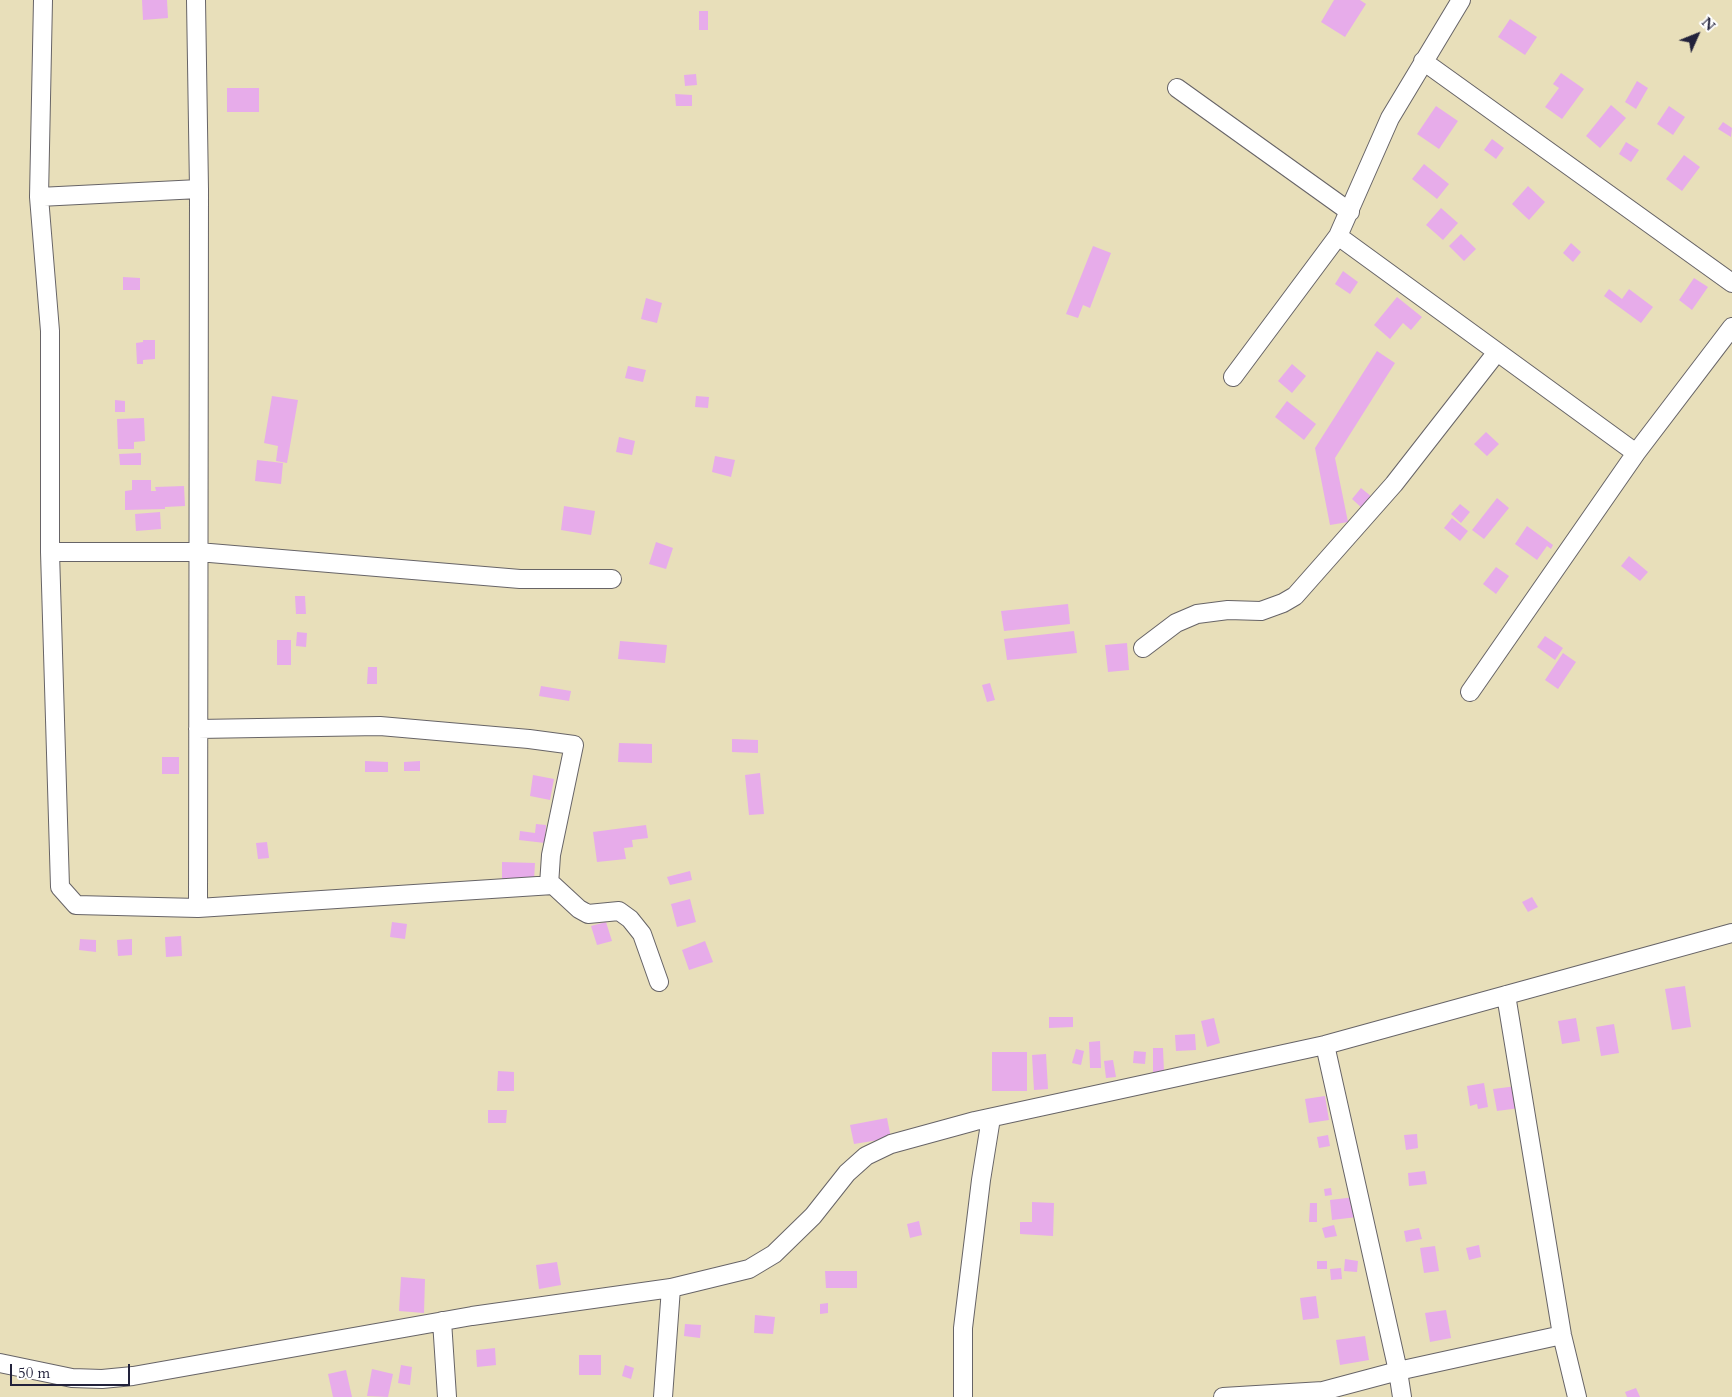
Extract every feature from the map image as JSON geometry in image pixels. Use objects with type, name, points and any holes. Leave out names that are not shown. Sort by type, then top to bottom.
[{"type":"street","points":[[43,0],[39,197],[50,331],[50,552],[60,887],[76,905],[198,908],[549,885],[559,889],[579,909],[588,914],[619,911],[630,919],[642,934],[659,982]]},
{"type":"street","points":[[196,0],[198,189],[198,908]]},
{"type":"street","points":[[1232,377],[1338,236],[1390,118],[1460,0]]},
{"type":"street","points":[[1424,62],[1732,283]]},
{"type":"street","points":[[1177,88],[1350,212]]},
{"type":"street","points":[[39,197],[198,189]]},
{"type":"street","points":[[1338,236],[1636,454]]},
{"type":"street","points":[[1470,692],[1636,454],[1732,327]]},
{"type":"street","points":[[1143,648],[1176,623],[1197,614],[1228,610],[1261,611],[1283,603],[1295,596],[1394,484],[1497,352]]},
{"type":"street","points":[[50,552],[198,552],[520,578],[612,579]]},
{"type":"street","points":[[198,729],[380,726],[529,739],[574,745],[551,855],[549,885]]},
{"type":"street","points":[[0,1363],[72,1378],[102,1379],[133,1376],[442,1321],[672,1288],[749,1269],[774,1254],[813,1216],[846,1173],[866,1156],[892,1144],[991,1118],[1325,1045],[1732,933]]},
{"type":"street","points":[[1506,995],[1562,1335],[1577,1397]]},
{"type":"street","points":[[1325,1045],[1398,1371],[1402,1397]]},
{"type":"street","points":[[963,1397],[964,1328],[981,1180],[991,1118]]},
{"type":"street","points":[[663,1397],[672,1288]]},
{"type":"street","points":[[442,1321],[447,1397]]},
{"type":"street","points":[[1223,1397],[1323,1391],[1398,1371],[1562,1335]]},
{"type":"building","points":[[142,0],[167,0],[168,18],[143,20]]},
{"type":"building","points":[[1334,0],[1360,0],[1366,4],[1345,37],[1321,22]]},
{"type":"building","points":[[699,11],[708,11],[708,30],[699,30]]},
{"type":"building","points":[[1510,19],[1537,37],[1525,55],[1498,37]]},
{"type":"building","points":[[1561,73],[1584,89],[1562,119],[1545,107],[1559,88],[1553,84]]},
{"type":"building","points":[[696,74],[697,85],[685,86],[684,75]]},
{"type":"building","points":[[1637,81],[1648,88],[1636,109],[1625,102]]},
{"type":"building","points":[[227,88],[259,88],[259,112],[227,112]]},
{"type":"building","points":[[675,94],[692,95],[692,106],[676,106]]},
{"type":"building","points":[[1611,105],[1626,118],[1600,148],[1586,136]]},
{"type":"building","points":[[1436,106],[1458,121],[1439,149],[1417,134]]},
{"type":"building","points":[[1669,106],[1685,117],[1673,135],[1657,124]]},
{"type":"building","points":[[1723,122],[1732,128],[1731,137],[1718,129]]},
{"type":"building","points":[[1492,139],[1504,148],[1496,159],[1484,150]]},
{"type":"building","points":[[1626,142],[1639,150],[1631,162],[1619,154]]},
{"type":"building","points":[[1684,155],[1700,167],[1682,191],[1666,179]]},
{"type":"building","points":[[1424,164],[1449,184],[1437,199],[1412,179]]},
{"type":"building","points":[[1528,186],[1545,202],[1529,220],[1512,204]]},
{"type":"building","points":[[1441,208],[1458,223],[1443,240],[1426,225]]},
{"type":"building","points":[[1461,234],[1476,249],[1464,261],[1449,246]]},
{"type":"building","points":[[1571,243],[1581,252],[1573,262],[1563,253]]},
{"type":"building","points":[[1093,246],[1111,253],[1090,308],[1083,305],[1078,318],[1066,314]]},
{"type":"building","points":[[1343,271],[1358,282],[1350,294],[1335,284]]},
{"type":"building","points":[[123,277],[140,278],[140,290],[123,290]]},
{"type":"building","points":[[1694,278],[1708,287],[1692,310],[1679,300]]},
{"type":"building","points":[[1609,289],[1622,299],[1629,289],[1653,307],[1641,323],[1604,296]]},
{"type":"building","points":[[1397,297],[1422,317],[1411,330],[1403,323],[1390,339],[1374,325]]},
{"type":"building","points":[[646,298],[662,303],[657,323],[641,319]]},
{"type":"building","points":[[143,340],[155,340],[155,359],[143,360],[143,364],[137,364],[136,343],[143,342]]},
{"type":"building","points":[[1377,351],[1395,363],[1335,458],[1348,522],[1330,525],[1315,448]]},
{"type":"building","points":[[1292,364],[1306,376],[1292,393],[1278,381]]},
{"type":"building","points":[[628,366],[646,370],[643,382],[625,378]]},
{"type":"building","points":[[272,396],[298,400],[287,463],[276,461],[278,446],[264,443]]},
{"type":"building","points":[[696,396],[709,397],[708,408],[695,407]]},
{"type":"building","points":[[115,400],[125,401],[125,412],[115,412]]},
{"type":"building","points":[[1287,401],[1316,424],[1304,440],[1275,417]]},
{"type":"building","points":[[144,418],[145,441],[134,442],[134,449],[118,449],[117,419]]},
{"type":"building","points":[[1486,432],[1499,444],[1487,456],[1474,444]]},
{"type":"building","points":[[619,437],[635,441],[632,455],[616,452]]},
{"type":"building","points":[[141,453],[141,465],[120,465],[119,454]]},
{"type":"building","points":[[715,456],[735,460],[731,477],[712,472]]},
{"type":"building","points":[[257,460],[283,463],[281,484],[255,481]]},
{"type":"building","points":[[132,480],[151,480],[151,491],[156,491],[155,487],[184,486],[185,506],[165,507],[165,509],[125,510],[125,491],[132,490]]},
{"type":"building","points":[[1361,488],[1372,497],[1362,508],[1352,499]]},
{"type":"building","points":[[1497,498],[1509,508],[1484,539],[1472,530]]},
{"type":"building","points":[[1460,504],[1470,512],[1461,523],[1451,514]]},
{"type":"building","points":[[564,506],[595,511],[591,535],[561,530]]},
{"type":"building","points":[[160,512],[161,529],[136,531],[135,514]]},
{"type":"building","points":[[1452,518],[1468,531],[1460,541],[1444,528]]},
{"type":"building","points":[[1527,526],[1553,545],[1551,549],[1547,546],[1537,560],[1515,544]]},
{"type":"building","points":[[656,542],[673,548],[666,569],[649,564]]},
{"type":"building","points":[[1629,556],[1648,572],[1640,581],[1621,566]]},
{"type":"building","points":[[1496,567],[1509,576],[1496,594],[1483,584]]},
{"type":"building","points":[[295,596],[305,596],[306,614],[296,614]]},
{"type":"building","points":[[1068,604],[1070,624],[1004,631],[1001,611]]},
{"type":"building","points":[[1074,631],[1077,653],[1007,660],[1004,639]]},
{"type":"building","points":[[297,632],[307,633],[306,647],[296,646]]},
{"type":"building","points":[[1545,636],[1563,648],[1555,660],[1537,647]]},
{"type":"building","points":[[277,640],[291,640],[291,665],[277,665]]},
{"type":"building","points":[[620,641],[667,645],[665,663],[618,659]]},
{"type":"building","points":[[1127,643],[1129,670],[1108,672],[1105,645]]},
{"type":"building","points":[[1563,653],[1576,662],[1558,689],[1545,680]]},
{"type":"building","points":[[368,667],[377,667],[377,684],[367,684]]},
{"type":"building","points":[[990,683],[995,700],[987,702],[982,685]]},
{"type":"building","points":[[541,686],[571,691],[569,701],[539,696]]},
{"type":"building","points":[[732,739],[758,740],[758,753],[732,752]]},
{"type":"building","points":[[619,743],[652,744],[652,763],[618,762]]},
{"type":"building","points":[[162,757],[179,757],[179,774],[162,774]]},
{"type":"building","points":[[365,761],[388,762],[388,772],[365,772]]},
{"type":"building","points":[[420,761],[420,771],[404,771],[404,762]]},
{"type":"building","points":[[760,773],[764,814],[749,815],[745,775]]},
{"type":"building","points":[[533,775],[554,779],[550,800],[530,796]]},
{"type":"building","points":[[536,824],[546,825],[545,843],[519,840],[520,831],[535,833]]},
{"type":"building","points":[[646,825],[648,838],[632,840],[633,847],[624,848],[626,859],[597,862],[593,832]]},
{"type":"building","points":[[267,842],[269,858],[258,859],[256,843]]},
{"type":"building","points":[[502,862],[535,863],[534,880],[502,879]]},
{"type":"building","points":[[690,871],[692,880],[670,885],[667,877]]},
{"type":"building","points":[[1532,897],[1538,907],[1528,912],[1522,902]]},
{"type":"building","points":[[690,899],[696,922],[677,927],[671,904]]},
{"type":"building","points":[[392,922],[407,924],[405,939],[390,937]]},
{"type":"building","points":[[606,922],[612,941],[597,945],[591,926]]},
{"type":"building","points":[[181,936],[182,956],[166,957],[165,937]]},
{"type":"building","points":[[80,939],[96,940],[96,952],[79,950]]},
{"type":"building","points":[[132,939],[132,955],[118,956],[117,940]]},
{"type":"building","points":[[705,941],[713,962],[689,970],[682,950]]},
{"type":"building","points":[[1685,986],[1691,1027],[1672,1030],[1665,989]]},
{"type":"building","points":[[1049,1017],[1073,1017],[1073,1027],[1049,1028]]},
{"type":"building","points":[[1214,1018],[1220,1043],[1207,1047],[1201,1021]]},
{"type":"building","points":[[1576,1018],[1580,1041],[1562,1044],[1558,1021]]},
{"type":"building","points":[[1614,1024],[1619,1053],[1601,1056],[1596,1027]]},
{"type":"building","points":[[1195,1034],[1196,1050],[1176,1051],[1175,1035]]},
{"type":"building","points":[[1100,1041],[1101,1068],[1090,1068],[1089,1042]]},
{"type":"building","points":[[1153,1048],[1163,1048],[1164,1072],[1153,1072]]},
{"type":"building","points":[[1076,1049],[1084,1051],[1081,1065],[1072,1063]]},
{"type":"building","points":[[1134,1051],[1146,1052],[1145,1064],[1133,1063]]},
{"type":"building","points":[[992,1052],[1027,1052],[1027,1091],[992,1091]]},
{"type":"building","points":[[1046,1054],[1048,1089],[1034,1090],[1032,1055]]},
{"type":"building","points":[[1113,1060],[1116,1077],[1106,1078],[1104,1061]]},
{"type":"building","points":[[498,1071],[514,1072],[514,1091],[497,1091]]},
{"type":"building","points":[[1484,1083],[1488,1107],[1478,1109],[1477,1104],[1470,1106],[1467,1086]]},
{"type":"building","points":[[1517,1086],[1520,1108],[1497,1111],[1493,1089]]},
{"type":"building","points":[[1325,1096],[1329,1120],[1309,1123],[1305,1099]]},
{"type":"building","points":[[488,1110],[507,1110],[506,1123],[488,1123]]},
{"type":"building","points":[[887,1118],[891,1138],[854,1144],[850,1125]]},
{"type":"building","points":[[1417,1134],[1418,1148],[1406,1150],[1404,1135]]},
{"type":"building","points":[[1328,1135],[1330,1146],[1319,1148],[1317,1137]]},
{"type":"building","points":[[1425,1171],[1427,1184],[1409,1186],[1408,1173]]},
{"type":"building","points":[[1331,1188],[1332,1195],[1325,1196],[1324,1189]]},
{"type":"building","points":[[1355,1197],[1357,1217],[1332,1220],[1330,1200]]},
{"type":"building","points":[[1032,1202],[1054,1203],[1053,1236],[1020,1234],[1020,1222],[1032,1222]]},
{"type":"building","points":[[1310,1203],[1317,1203],[1317,1222],[1309,1222]]},
{"type":"building","points":[[919,1221],[922,1235],[910,1238],[907,1224]]},
{"type":"building","points":[[1334,1225],[1337,1236],[1325,1238],[1322,1228]]},
{"type":"building","points":[[1419,1228],[1422,1239],[1406,1242],[1404,1231]]},
{"type":"building","points":[[1479,1245],[1481,1257],[1469,1260],[1466,1248]]},
{"type":"building","points":[[1435,1246],[1439,1271],[1424,1273],[1420,1248]]},
{"type":"building","points":[[1345,1259],[1358,1261],[1357,1272],[1344,1271]]},
{"type":"building","points":[[1317,1261],[1327,1261],[1327,1269],[1317,1269]]},
{"type":"building","points":[[557,1262],[561,1285],[539,1289],[536,1265]]},
{"type":"building","points":[[1341,1268],[1342,1279],[1331,1280],[1330,1269]]},
{"type":"building","points":[[825,1271],[857,1271],[857,1288],[826,1288]]},
{"type":"building","points":[[401,1277],[425,1279],[424,1313],[399,1311]]},
{"type":"building","points":[[1316,1296],[1319,1318],[1303,1320],[1300,1298]]},
{"type":"building","points":[[828,1303],[828,1313],[820,1314],[820,1304]]},
{"type":"building","points":[[1446,1310],[1451,1338],[1430,1342],[1425,1313]]},
{"type":"building","points":[[755,1315],[775,1317],[773,1334],[754,1333]]},
{"type":"building","points":[[685,1324],[701,1325],[700,1338],[684,1336]]},
{"type":"building","points":[[1365,1336],[1369,1360],[1340,1365],[1336,1340]]},
{"type":"building","points":[[495,1348],[496,1365],[477,1367],[476,1350]]},
{"type":"building","points":[[579,1355],[601,1355],[601,1375],[579,1375]]},
{"type":"building","points":[[401,1365],[412,1367],[410,1385],[398,1383]]},
{"type":"building","points":[[625,1365],[634,1368],[631,1379],[622,1376]]},
{"type":"building","points":[[372,1369],[393,1374],[388,1397],[367,1396]]},
{"type":"building","points":[[346,1370],[352,1397],[333,1397],[328,1374]]},
{"type":"building","points":[[1636,1388],[1640,1397],[1627,1397],[1625,1392]]}]
